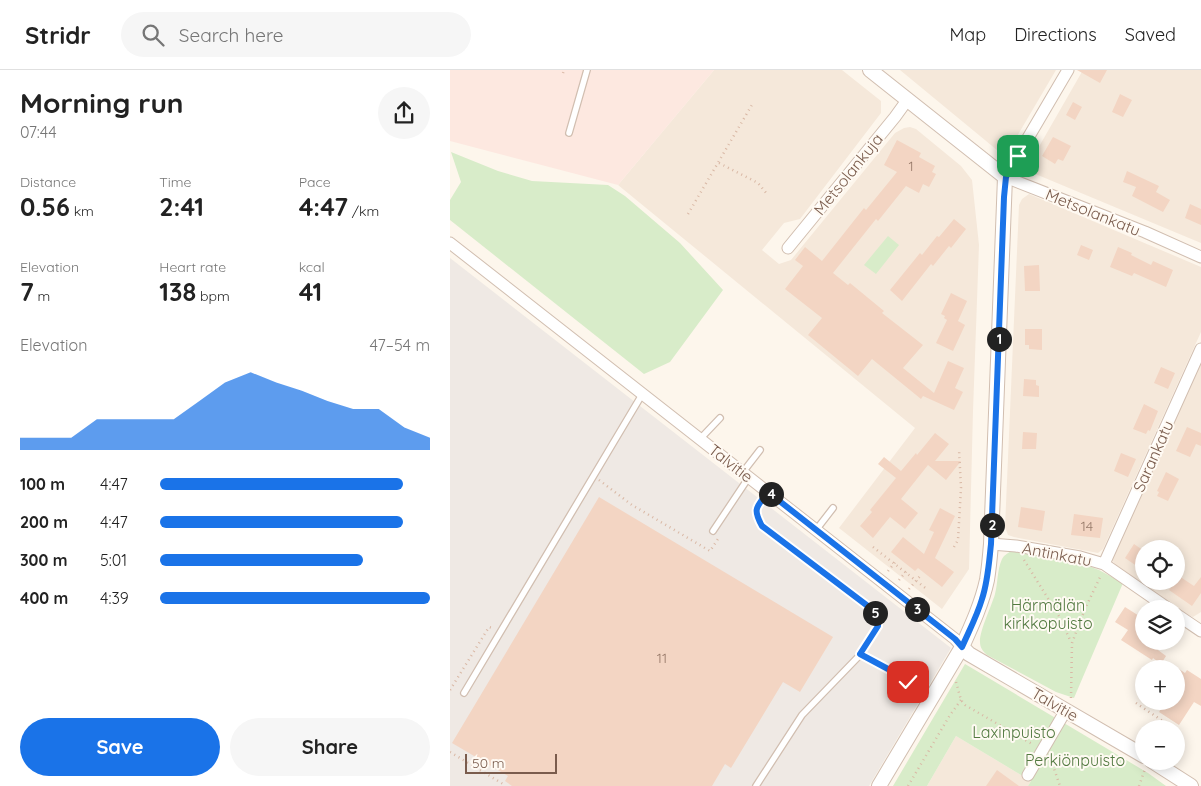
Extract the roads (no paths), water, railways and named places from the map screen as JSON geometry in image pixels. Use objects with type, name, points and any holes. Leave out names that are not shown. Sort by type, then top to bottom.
[{"type":"street","name":"Metsolankatu","points":[[870,70],[1006,177],[1201,256]]},
{"type":"street","points":[[879,786],[962,647],[982,600],[991,544],[1006,177],[1068,70]]},
{"type":"street","name":"Metsolankuja","points":[[788,248],[908,99]]},
{"type":"street","name":"Talvitie","points":[[450,242],[955,639],[968,654],[1135,751]]},
{"type":"street","name":"Sarankatu","points":[[1104,564],[1201,349]]},
{"type":"street","name":"Antinkatu","points":[[991,544],[1080,556],[1104,564],[1156,600]]},
{"type":"street","points":[[1185,619],[1199,626]]},
{"type":"street","points":[[1028,775],[1066,710]]},
{"type":"street","points":[[1165,770],[1191,786]]},
{"type":"lane","points":[[569,133],[588,70]]},
{"type":"lane","points":[[464,693],[643,393]]},
{"type":"lane","points":[[700,439],[720,418]]},
{"type":"lane","points":[[713,531],[760,450]]},
{"type":"lane","points":[[756,786],[802,715],[860,654],[878,626],[878,618],[873,610],[762,526],[756,516],[756,508],[768,492]]},
{"type":"lane","points":[[816,530],[833,508]]},
{"type":"park label","name":"Härmälän kirkkopuisto","points":[[1048,614]]},
{"type":"park label","name":"Laxinpuisto","points":[[1014,732]]},
{"type":"park label","name":"Perkiönpuisto","points":[[1075,760]]}]
